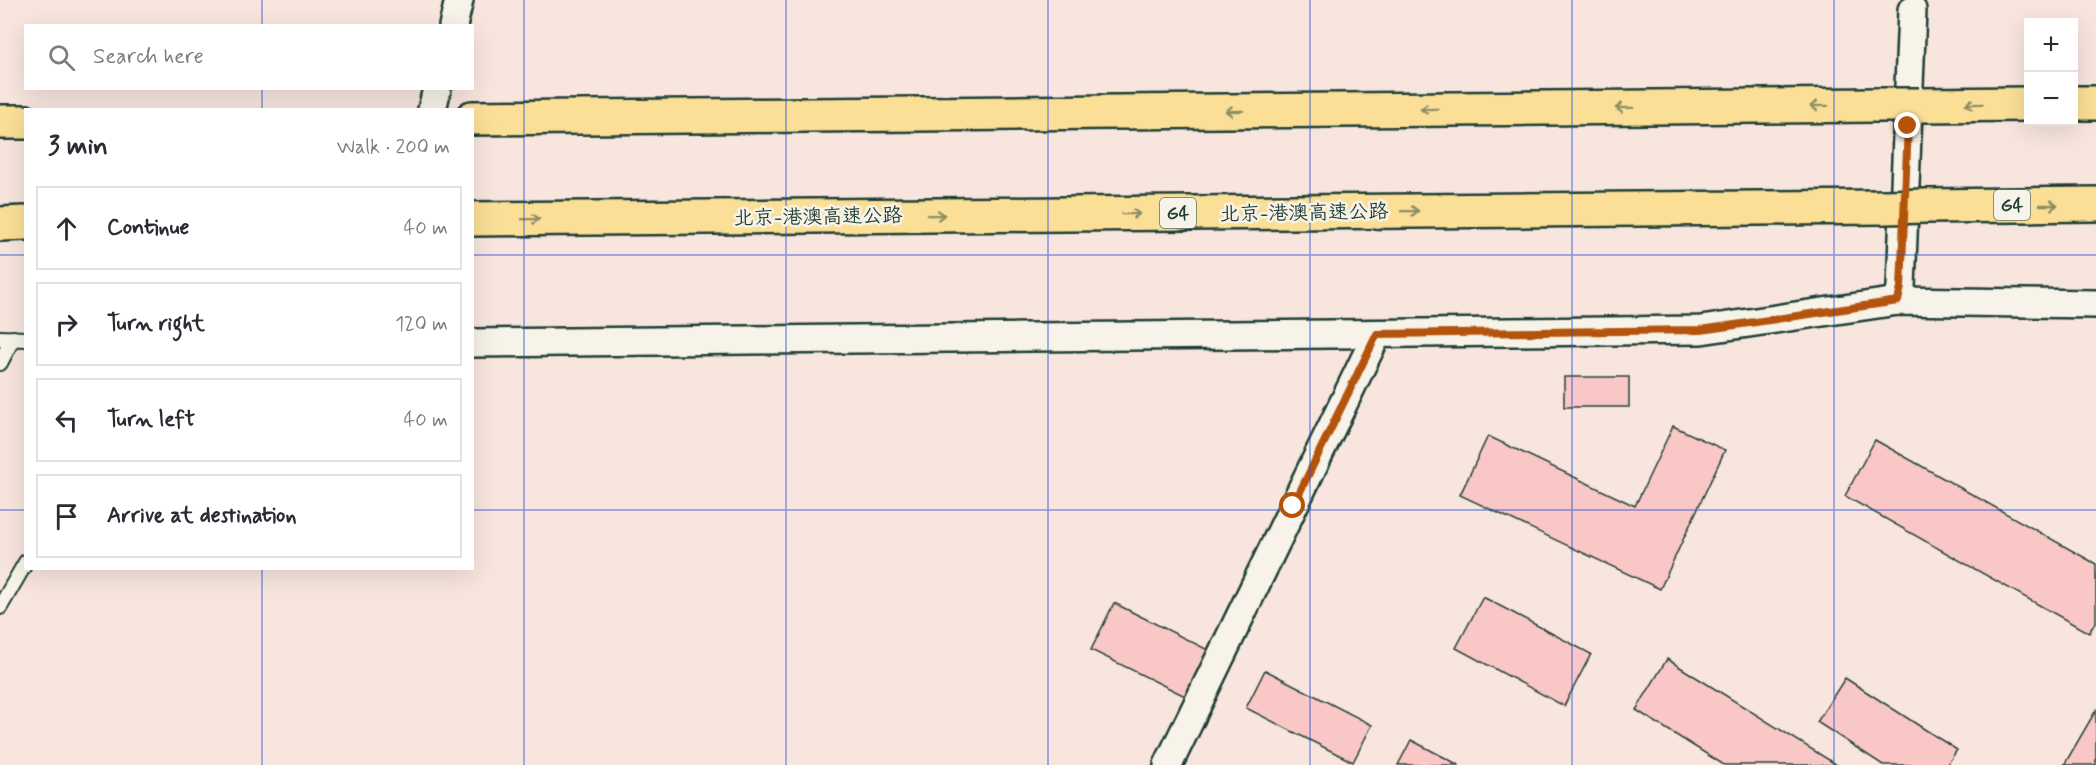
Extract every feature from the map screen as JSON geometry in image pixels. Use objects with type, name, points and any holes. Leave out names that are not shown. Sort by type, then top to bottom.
[{"type":"highway","points":[[2078,103],[2096,103]]},
{"type":"highway","points":[[474,118],[2024,104]]},
{"type":"highway","points":[[0,122],[24,122]]},
{"type":"highway","name":"北京-港澳高速公路","points":[[474,219],[2096,204]]},
{"type":"highway","points":[[0,224],[24,223]]},
{"type":"street","points":[[453,24],[459,0]]},
{"type":"street","points":[[1898,301],[1901,287],[1914,5]]},
{"type":"street","points":[[432,108],[437,90]]},
{"type":"street","points":[[474,343],[1701,330],[1898,301],[2096,304]]},
{"type":"street","points":[[1168,765],[1377,334]]},
{"type":"lane","points":[[0,363],[13,338]]},
{"type":"lane","points":[[0,607],[24,565]]},
{"type":"building","points":[[1564,377],[1629,377],[1629,407],[1564,407]]},
{"type":"building","points":[[1673,426],[1725,450],[1660,589],[1460,495],[1488,436],[1635,506]]},
{"type":"building","points":[[1875,440],[2096,564],[2096,621],[2089,633],[1845,496]]},
{"type":"building","points":[[1483,597],[1591,654],[1564,706],[1456,648]]},
{"type":"building","points":[[1114,603],[1208,650],[1185,696],[1091,650]]},
{"type":"building","points":[[1667,659],[1837,765],[1724,765],[1636,710]]},
{"type":"building","points":[[1265,670],[1372,725],[1353,762],[1246,708]]},
{"type":"building","points":[[1845,678],[1957,750],[1947,765],[1883,765],[1817,722]]},
{"type":"building","points":[[2096,710],[2096,765],[2064,765]]},
{"type":"building","points":[[1411,740],[1459,765],[1398,765]]},
{"type":"route","points":[[1293,506],[1377,334],[1701,330],[1898,301],[1901,287],[1908,126]]}]
